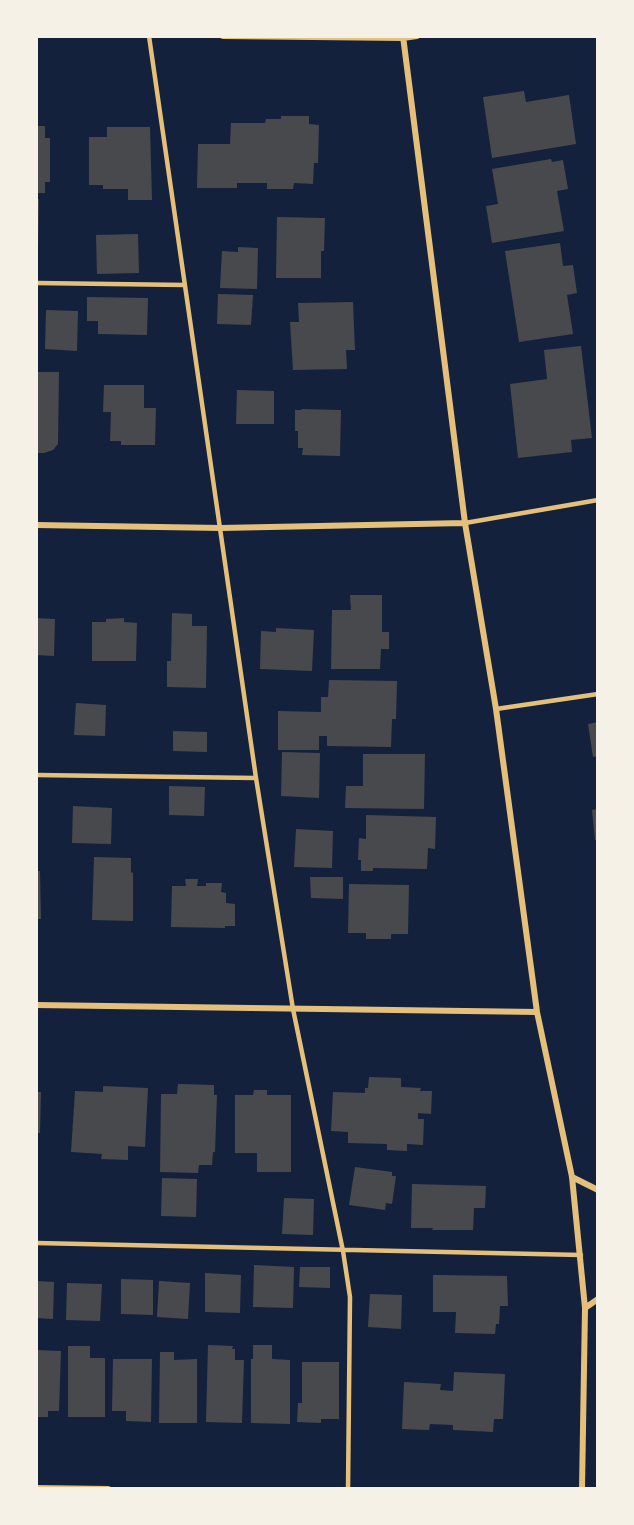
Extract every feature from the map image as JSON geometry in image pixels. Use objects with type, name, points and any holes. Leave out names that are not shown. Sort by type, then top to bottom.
[{"type":"street","points":[[223,36],[417,36]]},
{"type":"street","points":[[403,37],[465,523],[496,708],[537,1012],[572,1177],[585,1308],[582,1489]]},
{"type":"street","points":[[36,525],[220,528],[465,523]]},
{"type":"street","points":[[36,1005],[537,1012]]},
{"type":"street","points":[[572,1177],[598,1190]]},
{"type":"street","points":[[585,1308],[598,1299]]},
{"type":"street","points":[[36,1488],[108,1489]]},
{"type":"lane","points":[[149,36],[256,778],[293,1009],[343,1251],[350,1297],[348,1489]]},
{"type":"lane","points":[[36,283],[185,285]]},
{"type":"lane","points":[[465,523],[598,500]]},
{"type":"lane","points":[[496,708],[598,694]]},
{"type":"lane","points":[[36,775],[256,778]]},
{"type":"lane","points":[[36,1243],[581,1256]]},
{"type":"building","points":[[524,91],[526,102],[569,95],[576,144],[492,158],[483,97]]},
{"type":"building","points":[[281,116],[309,116],[309,124],[319,125],[318,163],[314,163],[313,184],[294,183],[293,189],[267,189],[267,183],[237,183],[237,188],[197,188],[198,144],[230,144],[231,123],[265,123],[266,119],[281,119]]},
{"type":"building","points":[[36,126],[45,126],[45,138],[50,138],[50,182],[45,182],[45,193],[36,193]]},
{"type":"building","points":[[107,127],[150,127],[152,200],[128,200],[128,189],[103,189],[103,185],[89,185],[89,137],[107,137]]},
{"type":"building","points":[[551,159],[552,162],[563,160],[568,189],[557,191],[564,231],[492,243],[486,206],[498,204],[492,169]]},
{"type":"building","points":[[36,199],[39,199],[38,250],[36,250]]},
{"type":"building","points":[[277,217],[325,218],[321,278],[276,278]]},
{"type":"building","points":[[138,234],[139,273],[97,274],[96,235]]},
{"type":"building","points":[[560,243],[563,266],[573,265],[577,293],[567,295],[573,334],[519,342],[505,251]]},
{"type":"building","points":[[238,247],[258,248],[257,289],[220,288],[222,251],[238,252]]},
{"type":"building","points":[[218,294],[253,295],[251,325],[217,324]]},
{"type":"building","points":[[87,297],[148,298],[147,335],[98,334],[98,321],[87,321]]},
{"type":"building","points":[[353,302],[355,350],[346,350],[347,369],[293,370],[290,322],[299,322],[298,303]]},
{"type":"building","points":[[46,310],[78,311],[77,351],[45,349]]},
{"type":"building","points":[[581,346],[592,438],[571,440],[572,452],[518,458],[510,384],[547,379],[544,350]]},
{"type":"building","points":[[36,372],[59,372],[58,444],[53,450],[44,453],[36,453]]},
{"type":"building","points":[[104,385],[144,385],[144,408],[156,408],[155,445],[121,445],[121,441],[110,441],[111,412],[103,412]]},
{"type":"building","points":[[237,390],[274,391],[274,424],[236,424]]},
{"type":"building","points":[[295,410],[341,410],[340,456],[302,455],[303,448],[298,448],[298,431],[295,431]]},
{"type":"building","points":[[350,595],[382,595],[382,632],[389,632],[389,649],[381,649],[380,669],[331,669],[332,610],[351,610]]},
{"type":"building","points":[[172,613],[192,614],[192,626],[207,626],[206,688],[167,687],[167,661],[171,661]]},
{"type":"building","points":[[36,618],[55,619],[54,656],[36,655]]},
{"type":"building","points":[[124,618],[124,622],[137,623],[136,661],[92,661],[92,622]]},
{"type":"building","points":[[276,628],[314,630],[312,671],[260,669],[261,631],[276,632]]},
{"type":"building","points":[[329,680],[397,681],[396,719],[392,719],[391,747],[327,746],[327,736],[319,736],[319,750],[278,750],[278,711],[321,712],[321,697],[328,697]]},
{"type":"building","points":[[76,703],[106,705],[105,736],[74,735]]},
{"type":"building","points":[[598,722],[598,756],[593,757],[588,724]]},
{"type":"building","points":[[173,731],[207,732],[207,752],[173,751]]},
{"type":"building","points":[[282,752],[320,753],[319,798],[281,796]]},
{"type":"building","points":[[363,754],[425,754],[424,809],[345,808],[346,786],[363,786]]},
{"type":"building","points":[[169,786],[205,787],[204,816],[169,815]]},
{"type":"building","points":[[73,806],[112,808],[111,844],[72,843]]},
{"type":"building","points":[[598,809],[598,839],[595,840],[592,810]]},
{"type":"building","points":[[366,815],[436,817],[435,849],[428,848],[427,869],[373,868],[373,871],[361,871],[361,860],[358,860],[359,838],[366,839]]},
{"type":"building","points":[[296,829],[333,831],[332,868],[294,867]]},
{"type":"building","points":[[94,857],[131,858],[133,921],[92,920]]},
{"type":"building","points":[[36,871],[40,871],[41,919],[36,919]]},
{"type":"building","points":[[310,877],[343,877],[343,899],[311,898]]},
{"type":"building","points":[[185,879],[198,879],[197,886],[206,886],[206,883],[222,883],[221,892],[226,893],[226,903],[235,904],[235,926],[225,926],[225,928],[171,927],[172,886],[186,886]]},
{"type":"building","points":[[349,884],[409,885],[408,934],[391,934],[391,939],[366,939],[366,933],[348,933]]},
{"type":"building","points":[[369,1077],[401,1078],[401,1087],[432,1091],[431,1114],[418,1113],[418,1119],[424,1119],[423,1145],[407,1144],[407,1151],[387,1150],[387,1144],[348,1143],[348,1132],[331,1131],[333,1092],[365,1093]]},
{"type":"building","points":[[178,1084],[214,1085],[214,1095],[217,1095],[215,1152],[213,1152],[212,1165],[199,1165],[198,1173],[160,1172],[161,1094],[177,1094]]},
{"type":"building","points":[[103,1086],[148,1088],[145,1147],[128,1146],[128,1160],[101,1159],[102,1154],[71,1152],[75,1091],[103,1092]]},
{"type":"building","points":[[254,1090],[267,1090],[267,1095],[291,1095],[291,1172],[257,1172],[257,1153],[235,1153],[235,1095],[253,1095]]},
{"type":"building","points":[[36,1092],[41,1092],[40,1133],[36,1133]]},
{"type":"building","points":[[355,1167],[392,1172],[392,1176],[396,1176],[392,1204],[386,1203],[385,1210],[349,1205]]},
{"type":"building","points":[[162,1178],[197,1179],[196,1217],[161,1216]]},
{"type":"building","points":[[412,1184],[486,1186],[485,1208],[474,1208],[473,1230],[411,1228]]},
{"type":"building","points":[[284,1198],[314,1199],[313,1235],[282,1234]]},
{"type":"building","points":[[254,1265],[294,1267],[293,1308],[253,1307]]},
{"type":"building","points":[[300,1267],[330,1267],[330,1288],[299,1287]]},
{"type":"building","points":[[205,1273],[241,1275],[240,1313],[205,1312]]},
{"type":"building","points":[[433,1275],[507,1276],[508,1306],[500,1306],[499,1324],[496,1324],[495,1334],[455,1333],[456,1312],[433,1312]]},
{"type":"building","points":[[121,1279],[153,1280],[153,1315],[121,1314]]},
{"type":"building","points":[[36,1281],[54,1282],[53,1319],[36,1318]]},
{"type":"building","points":[[159,1281],[190,1283],[188,1319],[157,1317]]},
{"type":"building","points":[[67,1283],[102,1284],[100,1321],[66,1320]]},
{"type":"building","points":[[370,1294],[402,1295],[401,1329],[368,1327]]},
{"type":"building","points":[[208,1345],[233,1346],[235,1360],[244,1360],[242,1423],[206,1422]]},
{"type":"building","points":[[253,1345],[272,1345],[272,1359],[290,1360],[290,1424],[251,1423]]},
{"type":"building","points":[[68,1346],[90,1346],[90,1358],[105,1358],[105,1417],[68,1417]]},
{"type":"building","points":[[36,1350],[61,1351],[59,1411],[48,1411],[48,1417],[36,1417]]},
{"type":"building","points":[[160,1352],[174,1352],[174,1360],[197,1359],[197,1423],[159,1423]]},
{"type":"building","points":[[113,1359],[152,1359],[151,1422],[126,1421],[126,1411],[112,1411]]},
{"type":"building","points":[[302,1362],[339,1362],[339,1419],[321,1419],[321,1423],[297,1422],[298,1403],[302,1403]]},
{"type":"building","points":[[454,1372],[505,1374],[503,1419],[494,1419],[493,1432],[453,1430],[453,1425],[430,1424],[429,1430],[402,1429],[404,1382],[441,1384],[440,1390],[453,1391]]}]
